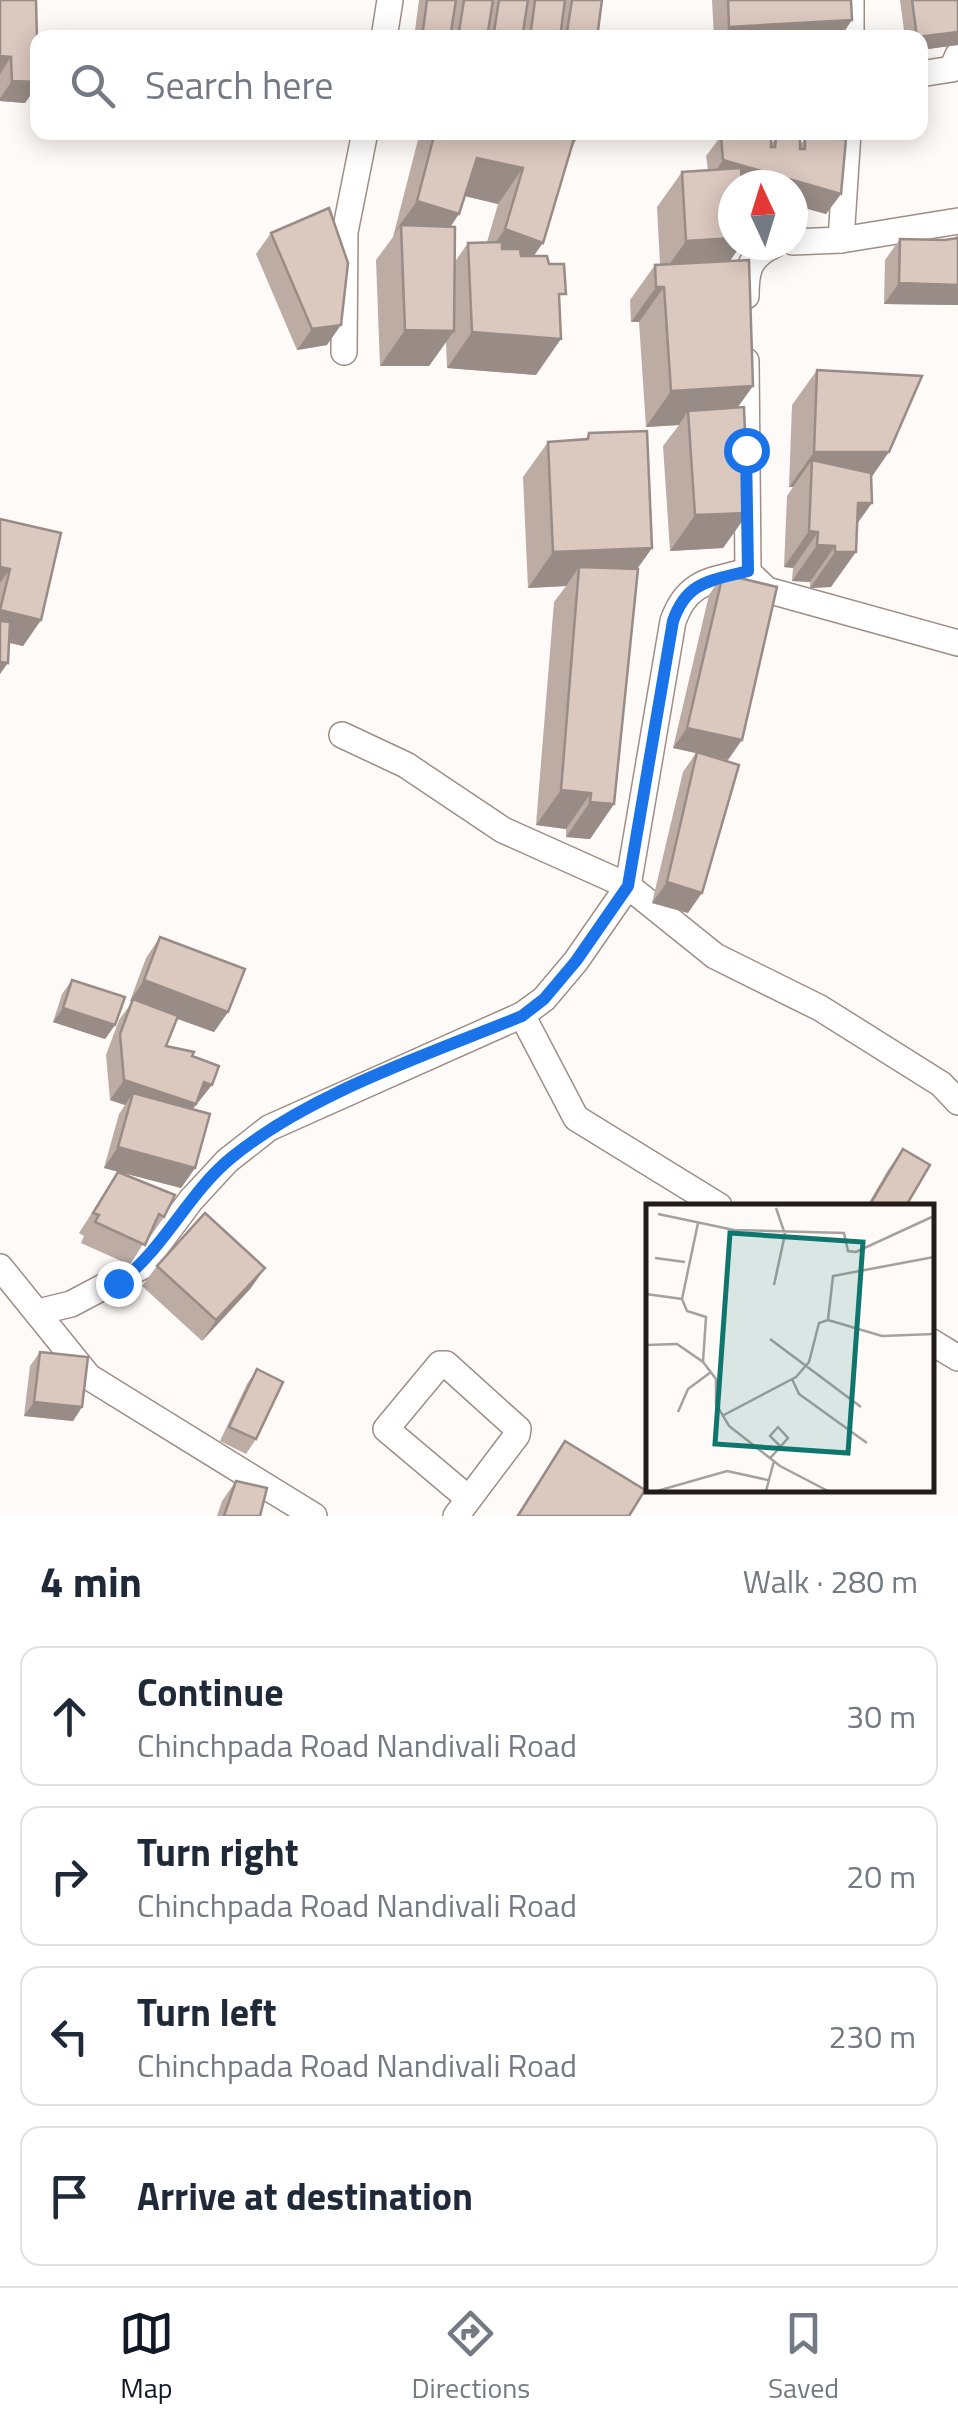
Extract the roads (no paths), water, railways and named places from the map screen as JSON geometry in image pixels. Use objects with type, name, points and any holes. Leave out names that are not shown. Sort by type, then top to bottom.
[{"type":"street","points":[[385,30],[390,0]]},
{"type":"street","points":[[851,0],[852,30]]},
{"type":"street","points":[[928,73],[952,69],[958,55]]},
{"type":"street","points":[[344,352],[345,232],[363,140]]},
{"type":"street","points":[[841,240],[847,140]]},
{"type":"street","points":[[808,241],[841,240],[958,220]]},
{"type":"street","points":[[753,260],[746,270],[748,571],[767,590],[958,643]]},
{"type":"street","points":[[38,1312],[70,1304],[141,1266],[215,1174],[269,1128],[522,1016],[544,999],[576,961],[628,886],[673,621],[681,598],[702,583],[748,571]]},
{"type":"street","points":[[342,735],[406,765],[502,830],[628,886],[716,956],[820,1008],[941,1084],[958,1102]]},
{"type":"street","points":[[522,1016],[576,1118],[716,1204]]},
{"type":"street","points":[[0,1267],[90,1377],[314,1516]]},
{"type":"street","points":[[933,1343],[958,1358]]},
{"type":"street","points":[[440,1364],[474,1387],[518,1429],[462,1508],[386,1429],[440,1364]]}]
